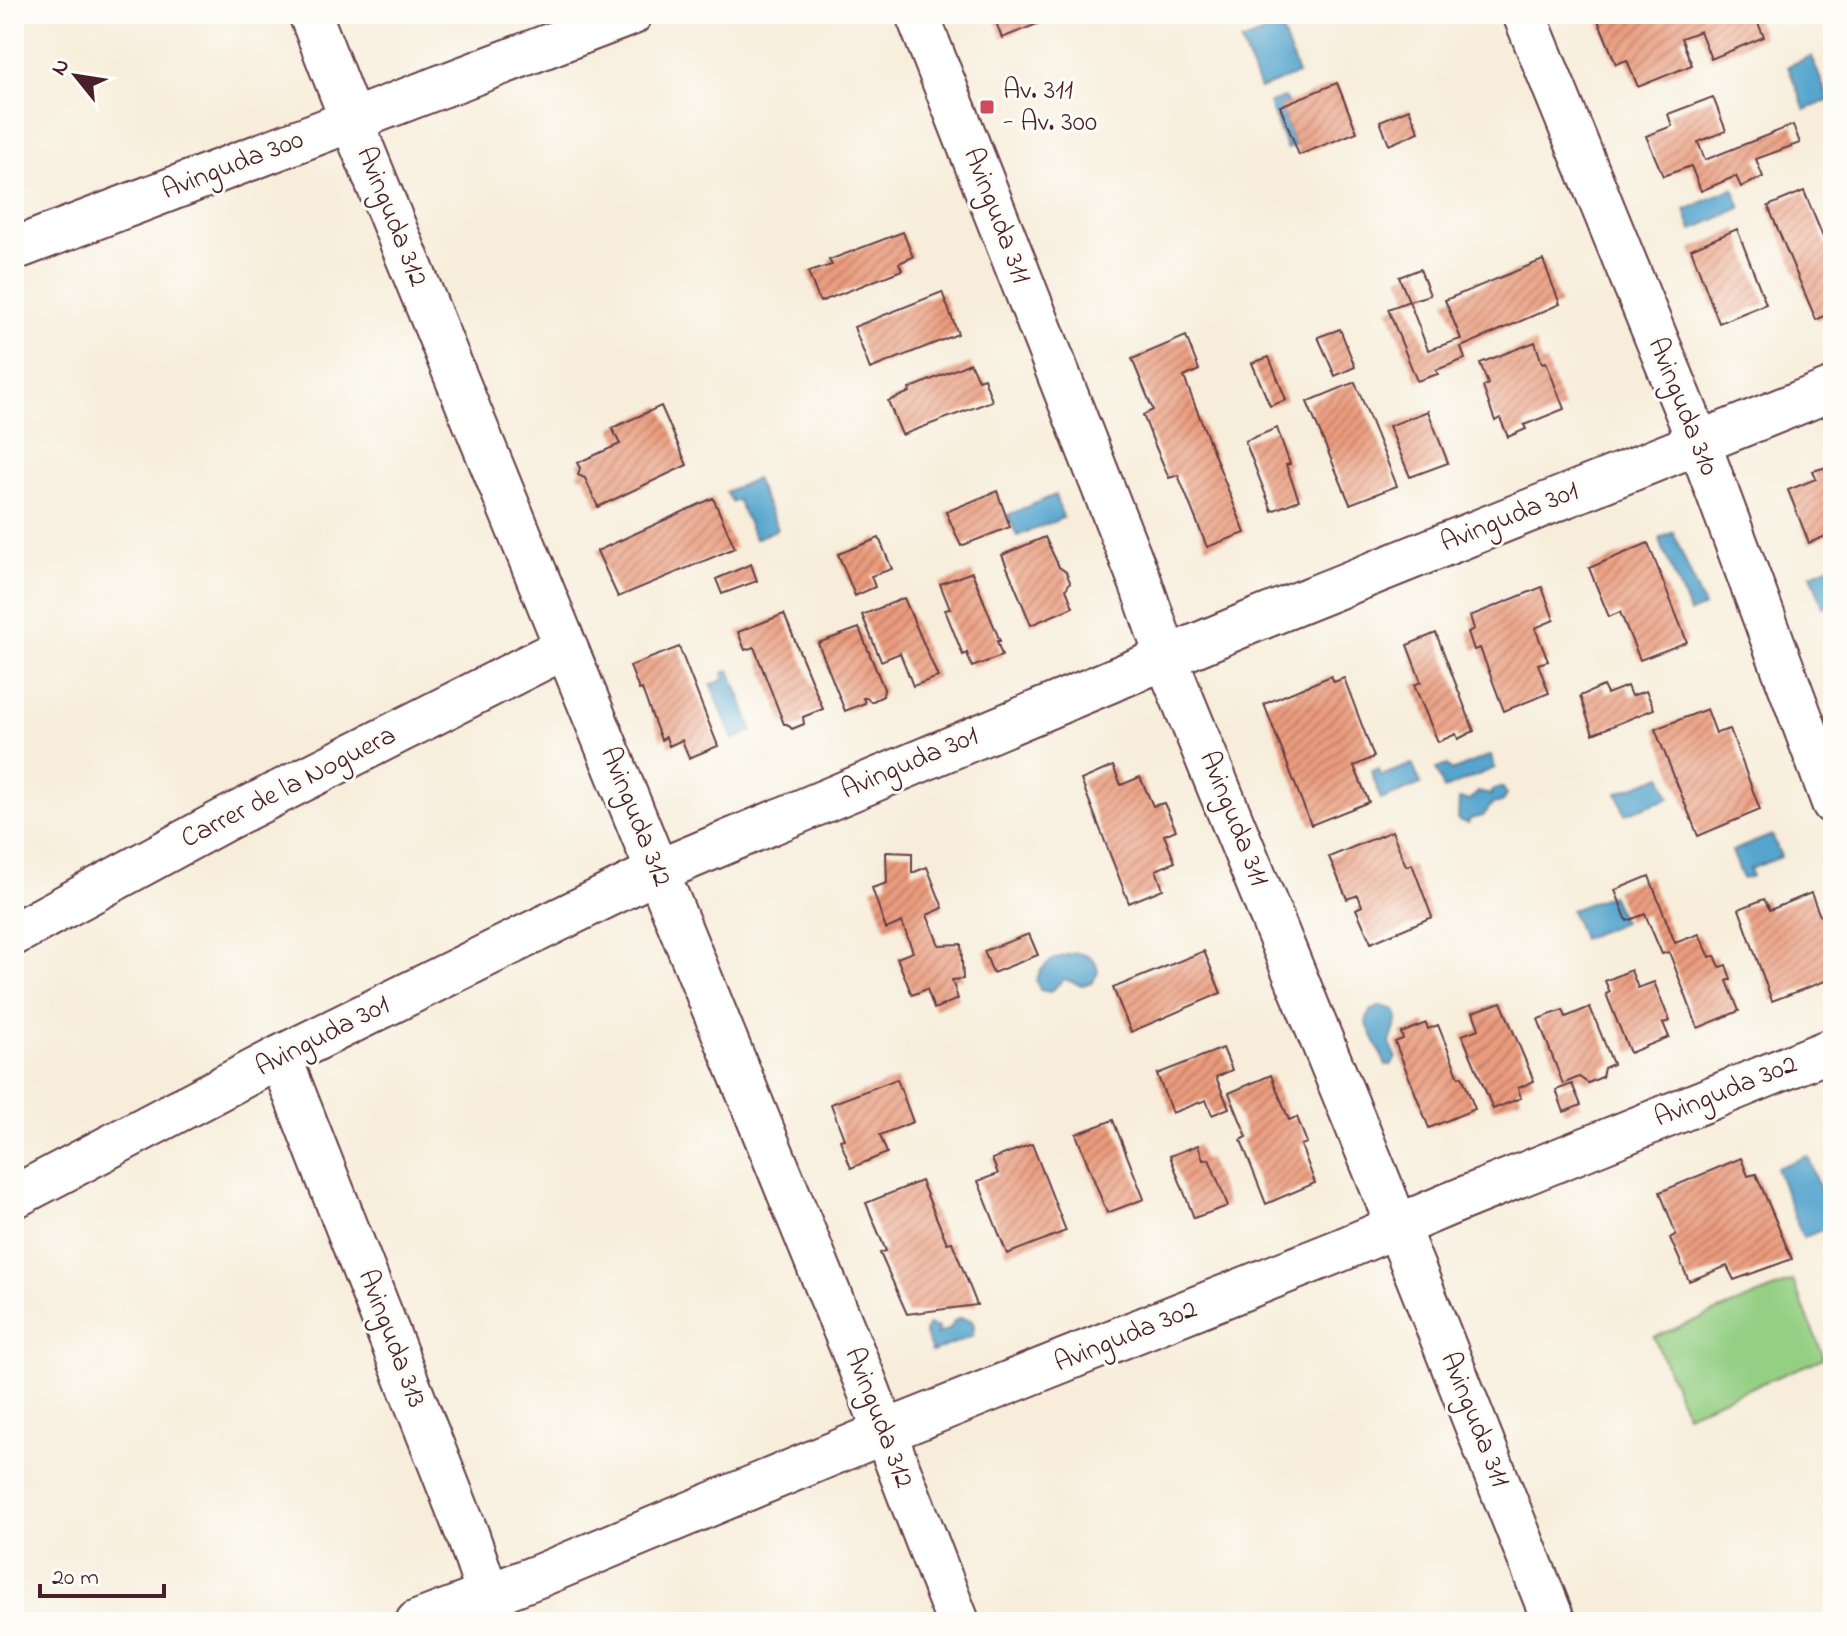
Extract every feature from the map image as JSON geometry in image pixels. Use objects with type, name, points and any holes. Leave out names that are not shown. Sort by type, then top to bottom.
[{"type":"street","name":"Avinguda 312","points":[[310,14],[885,1432],[958,1622]]},
{"type":"street","name":"Avinguda 300","points":[[14,249],[631,14]]},
{"type":"street","name":"Avinguda 311","points":[[917,14],[1167,658],[1554,1622]]},
{"type":"street","name":"Avinguda 310","points":[[1524,14],[1699,443],[1833,803]]},
{"type":"street","name":"Avinguda 301","points":[[14,1197],[280,1057],[658,871],[1167,658],[1833,389]]},
{"type":"street","name":"Carrer de la Noguera","points":[[14,934],[226,819],[566,647]]},
{"type":"street","name":"Avinguda 302","points":[[417,1622],[492,1609],[885,1432],[1833,1049]]},
{"type":"street","name":"Avinguda 313","points":[[280,1057],[468,1536],[492,1609]]},
{"type":"green space","points":[[1793,1281],[1824,1358],[1686,1414],[1654,1337]]},
{"type":"water","points":[[1280,26],[1298,74],[1260,89],[1241,42]]},
{"type":"water","points":[[1811,56],[1829,100],[1805,110],[1788,66]]},
{"type":"water","points":[[1285,97],[1288,103],[1280,106],[1295,146],[1287,149],[1269,103]]},
{"type":"water","points":[[1733,188],[1741,208],[1692,230],[1685,210]]},
{"type":"water","points":[[755,479],[778,529],[755,539],[738,500],[732,502],[726,492]]},
{"type":"water","points":[[1055,495],[1063,518],[1017,536],[1008,515]]},
{"type":"water","points":[[1673,532],[1704,607],[1690,613],[1659,539]]},
{"type":"water","points":[[1833,565],[1833,603],[1823,607],[1811,574]]},
{"type":"water","points":[[730,670],[753,731],[733,740],[711,685],[725,679],[723,673]]},
{"type":"water","points":[[1491,755],[1495,768],[1444,789],[1436,769],[1447,765],[1451,771]]},
{"type":"water","points":[[1412,764],[1421,784],[1381,800],[1371,771],[1379,769],[1381,776]]},
{"type":"water","points":[[1662,776],[1670,798],[1625,814],[1617,793]]},
{"type":"water","points":[[1497,788],[1503,788],[1506,794],[1502,802],[1492,804],[1483,816],[1470,819],[1468,823],[1458,820],[1459,799],[1470,800],[1478,792],[1491,795]]},
{"type":"water","points":[[1772,835],[1781,857],[1750,869],[1752,876],[1743,879],[1732,851]]},
{"type":"water","points":[[1611,895],[1623,922],[1582,939],[1571,910]]},
{"type":"water","points":[[1077,953],[1089,956],[1096,964],[1098,972],[1092,983],[1081,985],[1064,979],[1050,992],[1040,990],[1036,980],[1047,964]]},
{"type":"water","points":[[1381,1006],[1395,1010],[1398,1018],[1390,1043],[1397,1058],[1391,1065],[1386,1065],[1366,1022],[1370,1011]]},
{"type":"water","points":[[1808,1156],[1833,1225],[1803,1238],[1776,1168]]},
{"type":"water","points":[[960,1318],[971,1320],[973,1336],[932,1352],[925,1334],[927,1325],[938,1328],[937,1334],[950,1329],[953,1322]]},
{"type":"building","points":[[993,14],[1062,14],[1002,38]]},
{"type":"building","points":[[1754,14],[1764,37],[1711,59],[1700,31],[1681,38],[1692,65],[1638,87],[1627,60],[1616,64],[1596,15]]},
{"type":"building","points":[[1337,83],[1357,132],[1299,155],[1280,106]]},
{"type":"building","points":[[1713,97],[1726,131],[1698,142],[1705,160],[1793,125],[1800,143],[1756,159],[1763,177],[1741,187],[1736,176],[1701,191],[1691,166],[1663,176],[1646,136],[1672,126],[1668,114]]},
{"type":"building","points":[[1409,109],[1419,132],[1389,145],[1380,121]]},
{"type":"building","points":[[1804,191],[1833,261],[1833,312],[1816,320],[1768,206]]},
{"type":"building","points":[[1737,229],[1766,304],[1719,323],[1691,249]]},
{"type":"building","points":[[903,232],[913,257],[899,263],[902,270],[820,302],[808,272],[832,265],[829,260]]},
{"type":"building","points":[[1543,260],[1560,304],[1461,347],[1465,359],[1417,381],[1388,309],[1409,301],[1428,350],[1461,339],[1445,300]]},
{"type":"building","points":[[1420,269],[1430,295],[1409,301],[1399,277]]},
{"type":"building","points":[[942,292],[958,334],[870,369],[854,327]]},
{"type":"building","points":[[1340,329],[1355,367],[1335,376],[1318,337]]},
{"type":"building","points":[[1186,336],[1199,370],[1184,377],[1245,533],[1207,547],[1178,475],[1169,478],[1154,443],[1143,415],[1153,410],[1132,359]]},
{"type":"building","points":[[1535,342],[1564,409],[1524,425],[1526,429],[1508,437],[1500,418],[1495,421],[1483,387],[1488,384],[1480,363]]},
{"type":"building","points":[[1269,357],[1286,400],[1270,406],[1252,363]]},
{"type":"building","points":[[970,363],[978,380],[984,378],[992,401],[902,435],[888,401]]},
{"type":"building","points":[[1355,382],[1397,486],[1350,504],[1307,402]]},
{"type":"building","points":[[661,406],[687,465],[598,507],[585,478],[578,475],[580,468],[577,463],[620,444],[612,428]]},
{"type":"building","points":[[1428,411],[1448,463],[1410,477],[1389,426]]},
{"type":"building","points":[[1277,428],[1299,500],[1272,511],[1245,441]]},
{"type":"building","points":[[1827,467],[1829,473],[1833,472],[1833,533],[1809,543],[1788,490],[1816,479],[1813,471]]},
{"type":"building","points":[[997,491],[1010,527],[961,546],[946,512]]},
{"type":"building","points":[[713,498],[735,548],[618,597],[597,551]]},
{"type":"building","points":[[1045,537],[1070,582],[1066,589],[1073,607],[1031,625],[1002,555]]},
{"type":"building","points":[[879,538],[892,569],[871,576],[875,587],[855,596],[838,554]]},
{"type":"building","points":[[1648,543],[1687,642],[1640,660],[1620,612],[1609,617],[1589,568]]},
{"type":"building","points":[[751,564],[757,581],[722,594],[716,579]]},
{"type":"building","points":[[972,572],[1000,641],[997,641],[1002,656],[972,667],[967,653],[963,655],[945,610],[950,609],[940,584]]},
{"type":"building","points":[[1542,587],[1554,620],[1535,628],[1548,661],[1538,664],[1549,693],[1504,711],[1480,648],[1474,650],[1468,632],[1474,629],[1470,616]]},
{"type":"building","points":[[904,598],[938,677],[913,686],[900,653],[881,661],[862,615]]},
{"type":"building","points":[[784,614],[823,709],[803,717],[804,724],[792,729],[784,724],[754,647],[745,650],[738,632]]},
{"type":"building","points":[[859,628],[884,689],[883,696],[871,702],[863,698],[865,703],[845,711],[818,643]]},
{"type":"building","points":[[1436,633],[1474,731],[1458,739],[1456,734],[1438,742],[1414,685],[1421,682],[1407,645]]},
{"type":"building","points":[[679,647],[718,746],[689,758],[682,740],[669,746],[666,737],[661,740],[630,666]]},
{"type":"building","points":[[1331,676],[1334,682],[1344,678],[1374,757],[1354,766],[1369,802],[1311,825],[1264,704]]},
{"type":"building","points":[[1603,686],[1607,694],[1627,686],[1631,696],[1646,691],[1654,709],[1593,734],[1580,696]]},
{"type":"building","points":[[1707,709],[1716,733],[1730,729],[1760,810],[1698,836],[1655,729]]},
{"type":"building","points":[[1113,766],[1121,785],[1140,777],[1153,806],[1164,803],[1176,830],[1164,835],[1175,862],[1156,870],[1163,889],[1129,903],[1081,780]]},
{"type":"building","points":[[1392,831],[1406,866],[1412,864],[1432,917],[1371,943],[1356,909],[1362,906],[1358,895],[1347,899],[1329,857]]},
{"type":"building","points":[[886,852],[912,853],[912,873],[927,867],[943,908],[927,915],[939,945],[961,944],[963,979],[952,980],[958,999],[934,1009],[927,989],[912,995],[897,958],[913,952],[902,922],[886,929],[872,888],[887,883]]},
{"type":"building","points":[[1649,876],[1675,943],[1699,934],[1710,957],[1715,956],[1720,967],[1726,965],[1731,979],[1727,981],[1739,1011],[1698,1028],[1669,952],[1662,954],[1645,914],[1627,921],[1615,890]]},
{"type":"building","points":[[1811,893],[1820,916],[1827,921],[1833,933],[1830,945],[1833,951],[1833,978],[1772,1001],[1739,909],[1764,899],[1770,910]]},
{"type":"building","points":[[1029,934],[1038,955],[993,973],[984,951]]},
{"type":"building","points":[[1204,951],[1221,993],[1131,1032],[1113,988]]},
{"type":"building","points":[[1631,970],[1638,988],[1654,982],[1670,1021],[1663,1023],[1669,1037],[1630,1053],[1606,994],[1610,992],[1605,981]]},
{"type":"building","points":[[1501,1002],[1534,1081],[1518,1088],[1521,1098],[1493,1109],[1462,1035],[1479,1029],[1473,1012]]},
{"type":"building","points":[[1590,1007],[1613,1064],[1604,1068],[1602,1077],[1588,1083],[1579,1077],[1563,1084],[1538,1019],[1563,1010],[1566,1017]]},
{"type":"building","points":[[1426,1023],[1428,1029],[1438,1025],[1475,1109],[1429,1128],[1395,1042],[1403,1039],[1401,1033]]},
{"type":"building","points":[[1223,1048],[1232,1070],[1216,1077],[1229,1108],[1212,1115],[1206,1100],[1172,1113],[1157,1074]]},
{"type":"building","points":[[1271,1075],[1289,1120],[1297,1117],[1307,1143],[1301,1145],[1315,1183],[1266,1204],[1241,1140],[1247,1137],[1229,1093]]},
{"type":"building","points":[[897,1079],[913,1122],[880,1135],[887,1153],[851,1168],[831,1104]]},
{"type":"building","points":[[1572,1084],[1581,1105],[1564,1112],[1556,1090]]},
{"type":"building","points":[[1113,1120],[1144,1199],[1107,1213],[1076,1134]]},
{"type":"building","points":[[1032,1144],[1066,1231],[1007,1254],[978,1181],[998,1174],[992,1159]]},
{"type":"building","points":[[1198,1145],[1203,1160],[1209,1159],[1228,1206],[1194,1218],[1170,1156]]},
{"type":"building","points":[[1741,1158],[1748,1176],[1756,1174],[1792,1259],[1734,1280],[1727,1266],[1689,1281],[1670,1238],[1676,1234],[1660,1192]]},
{"type":"building","points":[[921,1181],[947,1243],[952,1242],[977,1305],[907,1314],[880,1253],[886,1251],[866,1203]]},
{"type":"place","name":"Av. 311 - Av. 300","points":[[987,107]]}]
